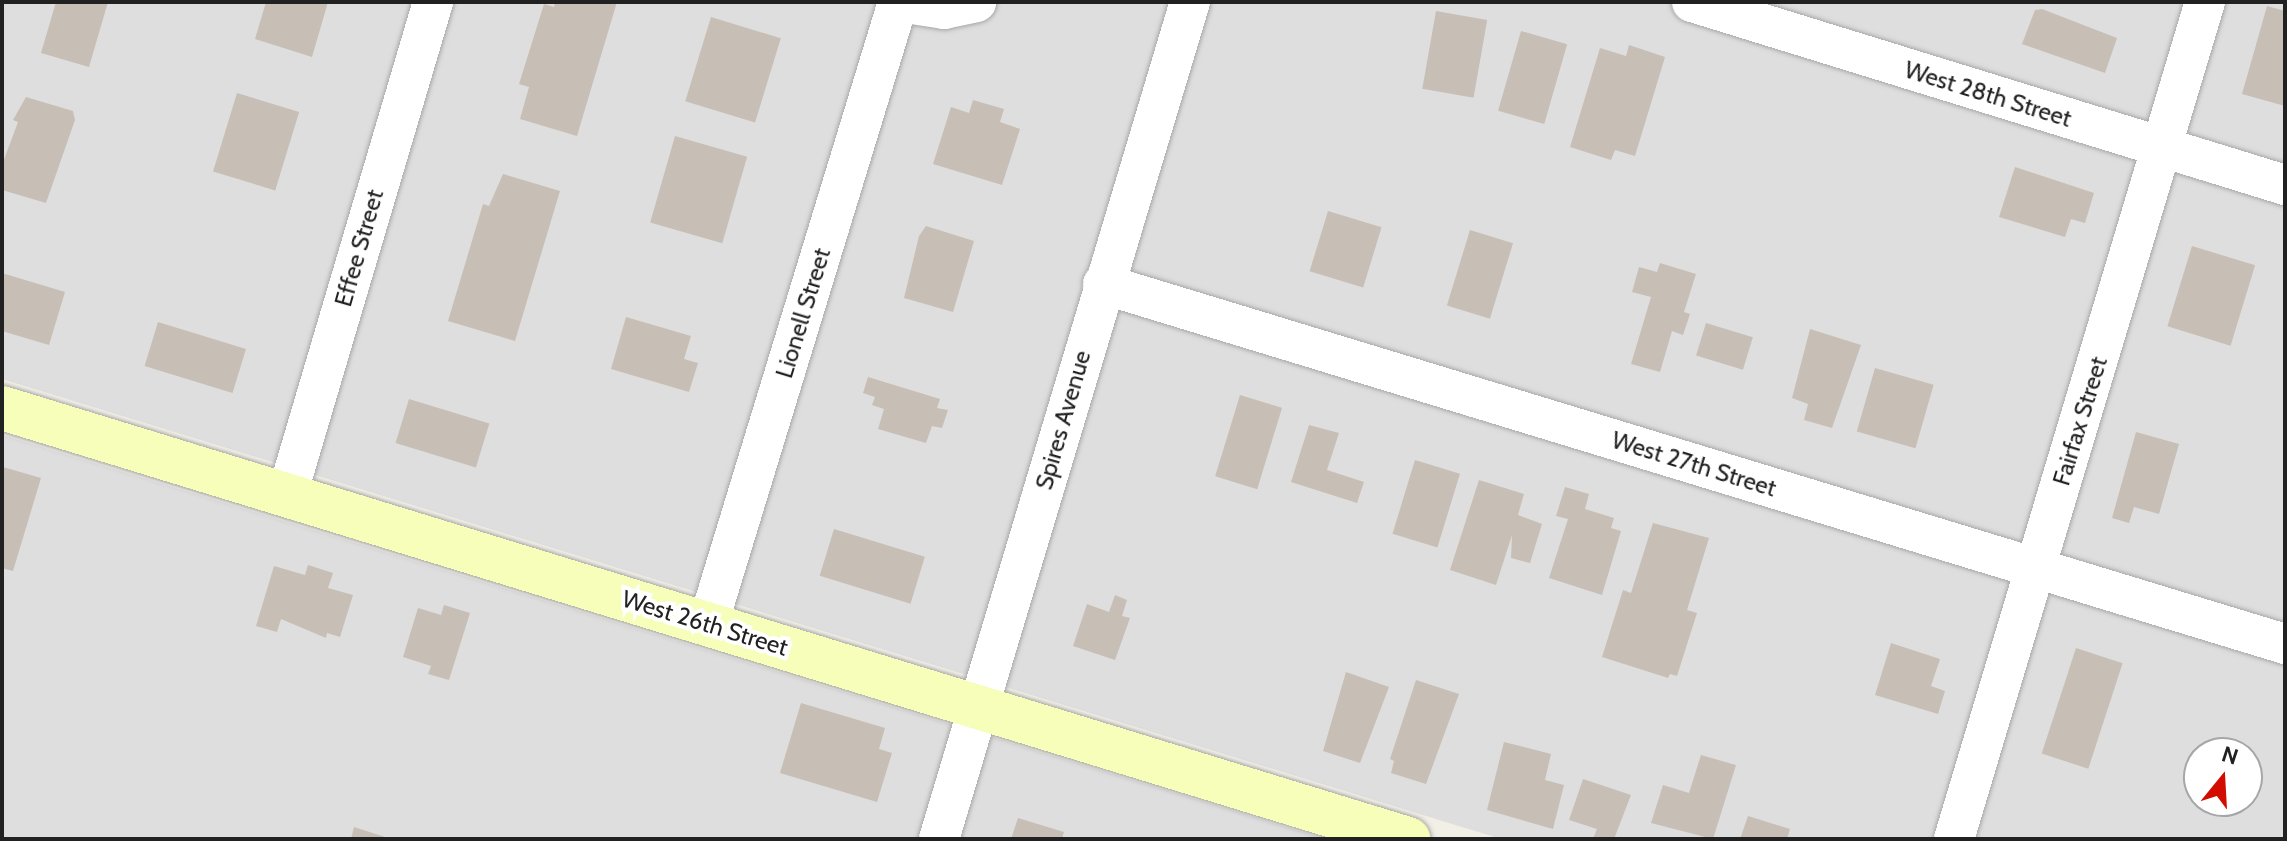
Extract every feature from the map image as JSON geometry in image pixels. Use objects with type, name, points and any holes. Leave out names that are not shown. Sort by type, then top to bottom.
[{"type":"main road","name":"West 26th Street","points":[[2,408],[1408,839]]},
{"type":"street","name":"Effee Street","points":[[287,495],[433,2]]},
{"type":"street","points":[[899,2],[944,9],[976,2]]},
{"type":"street","name":"Lionell Street","points":[[708,624],[899,2]]},
{"type":"street","name":"Spires Avenue","points":[[939,839],[1190,2]]},
{"type":"street","name":"West 28th Street","points":[[1692,2],[2285,185]]},
{"type":"street","name":"Fairfax Street","points":[[1954,839],[2205,2]]},
{"type":"street","name":"West 27th Street","points":[[1103,284],[2285,644]]},
{"type":"shaded area","points":[[2,2],[2285,2],[2285,839],[1501,839],[2,379]]},
{"type":"shaded area","points":[[2,435],[1325,839],[2,839]]},
{"type":"building","points":[[56,2],[108,2],[89,67],[41,53]]},
{"type":"building","points":[[266,2],[328,2],[312,57],[255,39]]},
{"type":"building","points":[[555,2],[617,2],[577,136],[520,119],[529,87],[519,84],[544,4],[554,7]]},
{"type":"building","points":[[2267,6],[2285,11],[2285,106],[2242,94]]},
{"type":"building","points":[[2042,9],[2117,38],[2105,73],[2022,44],[2035,10]]},
{"type":"building","points":[[1436,11],[1487,20],[1473,98],[1422,89]]},
{"type":"building","points":[[711,17],[781,38],[755,122],[685,101]]},
{"type":"building","points":[[1521,31],[1567,44],[1544,124],[1498,111]]},
{"type":"building","points":[[1629,45],[1665,57],[1635,156],[1615,150],[1611,160],[1570,147],[1600,48],[1626,56]]},
{"type":"building","points":[[237,93],[299,112],[275,190],[213,171]]},
{"type":"building","points":[[26,97],[73,111],[75,120],[46,203],[2,190],[2,165],[18,122],[13,120]]},
{"type":"building","points":[[973,100],[1004,109],[1000,122],[1020,129],[1002,185],[933,164],[951,107],[969,113]]},
{"type":"building","points":[[675,136],[747,157],[722,243],[650,223]]},
{"type":"building","points":[[2015,167],[2094,193],[2085,223],[2071,219],[2065,237],[1999,217]]},
{"type":"building","points":[[503,174],[560,191],[515,341],[448,321],[483,204],[489,206]]},
{"type":"building","points":[[1328,211],[1382,227],[1363,288],[1310,271]]},
{"type":"building","points":[[926,226],[974,241],[953,312],[904,298],[919,236]]},
{"type":"building","points":[[1470,230],[1513,243],[1490,319],[1447,306]]},
{"type":"building","points":[[2192,246],[2255,265],[2231,346],[2167,326]]},
{"type":"building","points":[[1660,263],[1696,274],[1684,312],[1690,314],[1683,335],[1672,331],[1660,372],[1631,364],[1651,297],[1632,292],[1639,267],[1657,272]]},
{"type":"building","points":[[2,273],[65,292],[49,345],[2,331]]},
{"type":"building","points":[[626,317],[691,336],[684,359],[698,363],[689,392],[611,369]]},
{"type":"building","points":[[158,322],[246,349],[233,393],[145,366]]},
{"type":"building","points":[[1706,323],[1753,337],[1743,370],[1696,356]]},
{"type":"building","points":[[1810,329],[1861,345],[1832,428],[1804,420],[1808,404],[1792,398]]},
{"type":"building","points":[[1875,368],[1934,385],[1915,448],[1857,431]]},
{"type":"building","points":[[868,377],[940,399],[937,408],[948,410],[942,428],[932,426],[926,443],[878,429],[884,409],[872,405],[875,397],[863,393]]},
{"type":"building","points":[[1240,395],[1282,408],[1257,489],[1215,476]]},
{"type":"building","points":[[409,399],[489,424],[476,468],[396,443]]},
{"type":"building","points":[[1309,425],[1339,433],[1327,470],[1364,482],[1357,503],[1291,482]]},
{"type":"building","points":[[2136,432],[2179,444],[2159,514],[2134,507],[2129,523],[2112,518]]},
{"type":"building","points":[[1415,460],[1460,474],[1437,547],[1392,534]]},
{"type":"building","points":[[3,467],[41,478],[13,571],[2,568]]},
{"type":"building","points":[[1479,480],[1524,494],[1518,515],[1542,524],[1530,563],[1511,558],[1512,535],[1496,585],[1450,570]]},
{"type":"building","points":[[1565,487],[1589,494],[1585,509],[1614,518],[1611,528],[1621,531],[1602,595],[1549,578],[1568,519],[1556,516]]},
{"type":"building","points":[[1653,523],[1709,538],[1687,610],[1697,613],[1677,676],[1670,674],[1668,678],[1602,657],[1623,590],[1631,593]]},
{"type":"building","points":[[834,529],[925,557],[911,604],[820,576]]},
{"type":"building","points":[[308,565],[333,573],[328,588],[353,595],[340,637],[327,633],[326,638],[281,619],[277,632],[256,626],[274,566],[305,575]]},
{"type":"building","points":[[1115,595],[1127,600],[1122,616],[1130,618],[1115,660],[1073,646],[1087,604],[1109,612]]},
{"type":"building","points":[[444,605],[470,613],[449,680],[428,674],[431,666],[403,657],[418,608],[441,615]]},
{"type":"building","points":[[1891,643],[1940,659],[1931,686],[1945,691],[1938,714],[1875,695]]},
{"type":"building","points":[[2076,648],[2123,663],[2088,769],[2042,754]]},
{"type":"building","points":[[1346,672],[1389,687],[1360,763],[1323,751]]},
{"type":"building","points":[[1416,680],[1459,694],[1426,784],[1391,773],[1394,761],[1390,759]]},
{"type":"building","points":[[801,703],[885,728],[879,749],[892,753],[877,802],[780,773]]},
{"type":"building","points":[[1504,742],[1551,754],[1545,780],[1564,785],[1553,829],[1487,810]]},
{"type":"building","points":[[1701,755],[1736,765],[1713,839],[1651,823],[1663,785],[1689,793]]},
{"type":"building","points":[[1583,779],[1631,795],[1614,839],[1593,839],[1597,829],[1569,820]]},
{"type":"building","points":[[1748,816],[1790,829],[1787,839],[1740,839]]},
{"type":"building","points":[[1018,818],[1064,832],[1062,839],[1011,839]]},
{"type":"building","points":[[354,827],[385,837],[385,839],[351,839]]}]
